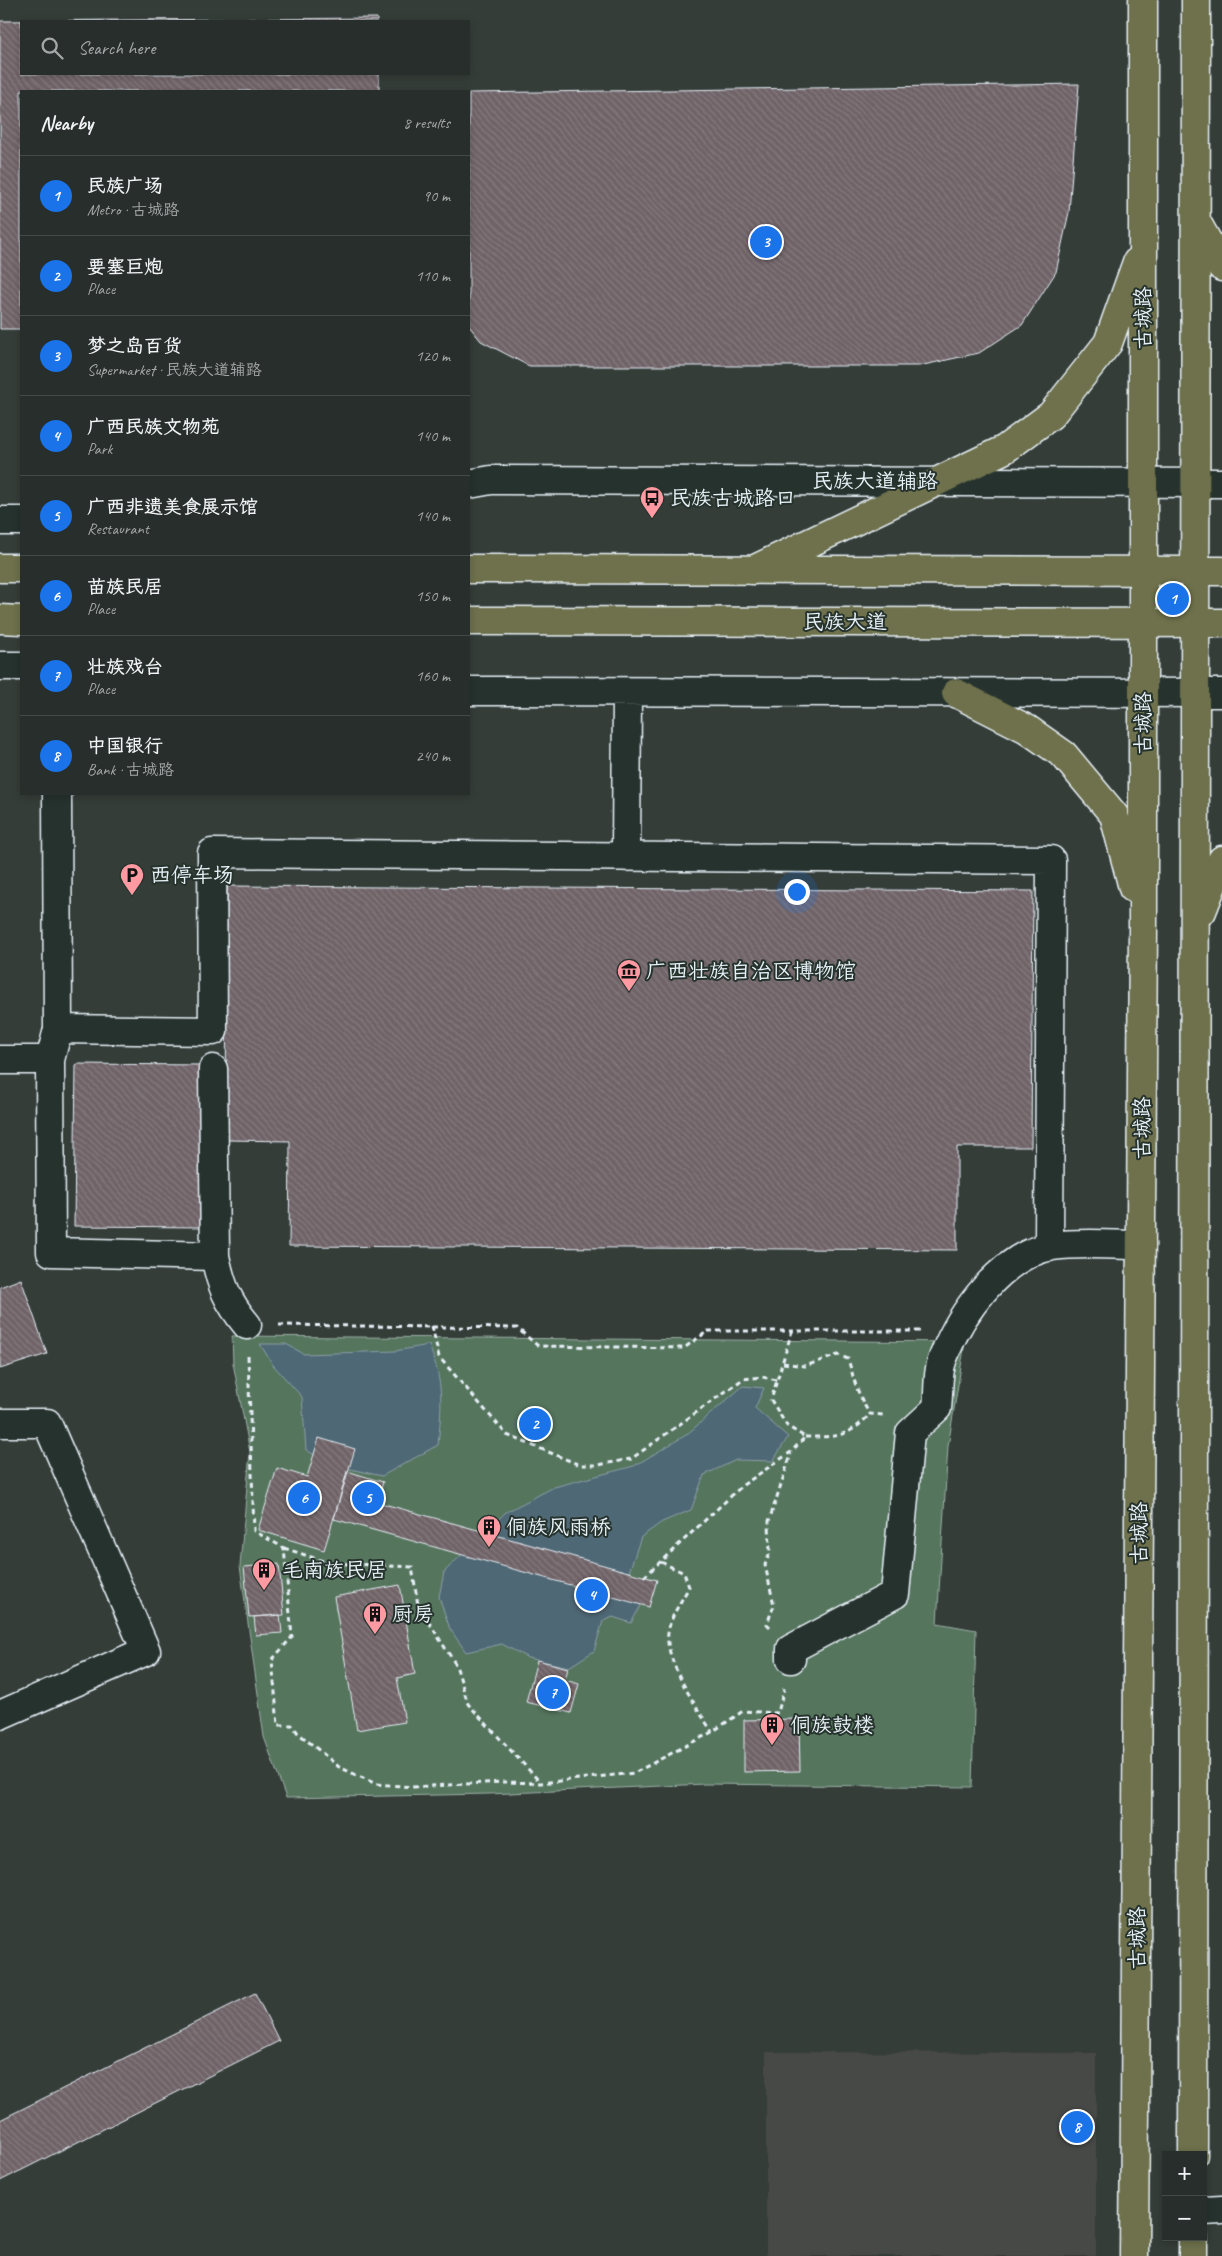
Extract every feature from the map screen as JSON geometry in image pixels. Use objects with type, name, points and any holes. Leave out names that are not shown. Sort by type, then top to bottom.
[{"type":"main road","name":"古城路","points":[[1134,2256],[1143,927],[1143,0]]},
{"type":"main road","points":[[1193,2151],[1196,927],[1209,693],[1209,483],[1196,220],[1196,0]]},
{"type":"main road","points":[[1196,220],[1222,268]]},
{"type":"main road","points":[[753,570],[1004,449],[1051,415],[1108,343],[1143,244]]},
{"type":"main road","points":[[0,568],[20,568]]},
{"type":"main road","points":[[470,569],[1209,571]]},
{"type":"main road","points":[[0,620],[20,620]]},
{"type":"main road","name":"民族大道","points":[[470,621],[1209,623]]},
{"type":"main road","points":[[956,693],[1027,728],[1064,755],[1114,816],[1143,927]]},
{"type":"main road","points":[[1196,927],[1222,860]]},
{"type":"main road","points":[[1193,2241],[1193,2256]]},
{"type":"street","name":"民族大道辅路","points":[[470,484],[491,480],[1209,483]]},
{"type":"street","points":[[0,521],[20,521]]},
{"type":"street","points":[[0,666],[20,666]]},
{"type":"street","points":[[470,691],[1209,693]]},
{"type":"street","points":[[626,857],[627,692]]},
{"type":"street","points":[[57,795],[58,1030],[50,1060],[51,1252],[215,1256]]},
{"type":"street","points":[[58,1030],[213,1031],[212,853],[1051,860],[1049,1247]]},
{"type":"street","points":[[0,1060],[50,1060]]},
{"type":"street","points":[[213,1070],[215,1256],[221,1284],[231,1306],[247,1325]]},
{"type":"street","points":[[791,1654],[895,1594],[910,1433],[937,1408],[942,1360],[956,1331],[996,1275],[1023,1255],[1049,1247],[1141,1245]]},
{"type":"street","points":[[0,1423],[47,1423],[146,1651],[0,1715]]},
{"type":"street","points":[[1207,2211],[1222,2210]]},
{"type":"path","points":[[541,1783],[468,1704],[456,1665],[418,1605],[412,1567],[329,1563],[284,1548],[254,1531],[247,1325],[517,1328],[538,1346],[684,1348],[708,1331],[956,1331]]},
{"type":"path","points":[[432,1326],[438,1356],[507,1435],[580,1465],[598,1465],[632,1458],[669,1434],[743,1379],[762,1377],[777,1380]]},
{"type":"path","points":[[792,1331],[771,1400],[787,1426],[805,1436],[838,1436],[858,1428],[870,1414]]},
{"type":"path","points":[[782,1363],[805,1366],[838,1355],[848,1359],[859,1398],[870,1414]]},
{"type":"path","points":[[870,1414],[927,1418]]},
{"type":"path","points":[[644,1577],[743,1485],[791,1452],[805,1436]]},
{"type":"path","points":[[284,1548],[292,1637],[272,1660],[278,1725],[292,1725],[298,1733],[339,1767],[376,1784],[414,1787],[503,1782],[541,1783],[634,1773],[712,1732],[743,1711],[778,1713],[791,1654],[767,1624],[774,1605],[765,1565],[770,1552],[769,1521],[791,1452]]},
{"type":"path","points":[[660,1562],[684,1573],[689,1587],[673,1617],[668,1635],[673,1665],[712,1732]]},
{"type":"shaded area","points":[[766,2052],[1096,2053],[1096,2256],[766,2256]]},
{"type":"green space","points":[[232,1336],[965,1342],[948,1446],[937,1623],[976,1630],[972,1787],[705,1784],[489,1794],[286,1798],[264,1737],[240,1566],[250,1452],[233,1363]]},
{"type":"water","points":[[260,1344],[286,1344],[304,1354],[395,1351],[429,1345],[437,1371],[441,1395],[438,1445],[382,1476],[332,1465],[306,1450],[302,1397],[273,1365]]},
{"type":"water","points":[[743,1386],[764,1388],[755,1408],[788,1437],[773,1461],[736,1460],[704,1475],[691,1510],[662,1522],[641,1537],[628,1575],[641,1605],[631,1623],[613,1617],[603,1621],[594,1651],[569,1667],[528,1658],[502,1644],[466,1652],[450,1629],[439,1597],[444,1572],[506,1512],[554,1487],[634,1466],[686,1435]]},
{"type":"building","points":[[377,18],[377,20],[126,20]]},
{"type":"building","points":[[0,21],[20,21],[20,75],[379,75],[379,90],[20,90],[20,329],[0,329]]},
{"type":"building","points":[[1079,84],[1069,212],[1056,272],[1022,325],[979,353],[919,366],[529,366],[481,341],[470,327],[470,93]]},
{"type":"building","name":"广西壮族自治区博物馆","points":[[227,886],[1033,891],[1031,1147],[957,1147],[957,1250],[289,1246],[290,1141],[226,1140]]},
{"type":"building","points":[[76,1064],[203,1065],[202,1227],[74,1226]]},
{"type":"building","points":[[21,1279],[47,1354],[0,1369],[0,1287]]},
{"type":"building","points":[[319,1438],[355,1449],[324,1550],[258,1530],[277,1468],[307,1477]]},
{"type":"building","name":"侗族风雨桥","points":[[347,1471],[383,1482],[377,1502],[657,1580],[649,1607],[334,1519]]},
{"type":"building","name":"毛南族民居","points":[[279,1564],[284,1615],[249,1617],[244,1567]]},
{"type":"building","name":"厨房","points":[[400,1585],[415,1674],[397,1678],[405,1722],[357,1730],[334,1597]]},
{"type":"building","points":[[280,1615],[282,1633],[256,1635],[254,1617]]},
{"type":"building","points":[[537,1660],[568,1668],[565,1680],[579,1684],[571,1713],[526,1702]]},
{"type":"building","name":"侗族鼓楼","points":[[799,1719],[800,1771],[744,1772],[744,1720]]},
{"type":"building","points":[[255,1993],[279,2041],[0,2181],[0,2120]]},
{"type":"place","name":"梦之岛百货","points":[[766,242]]},
{"type":"place","name":"民族古城路口","points":[[652,519]]},
{"type":"place","name":"民族广场","points":[[1173,599]]},
{"type":"place","name":"西停车场","points":[[132,896]]},
{"type":"place","name":"广西壮族自治区博物馆","points":[[629,992]]},
{"type":"place","name":"要塞巨炮","points":[[535,1424]]},
{"type":"place","name":"苗族民居","points":[[304,1498]]},
{"type":"place","name":"广西非遗美食展示馆","points":[[368,1498]]},
{"type":"place","name":"侗族风雨桥","points":[[489,1548]]},
{"type":"place","name":"毛南族民居","points":[[264,1591]]},
{"type":"place","name":"广西民族文物苑","points":[[592,1595]]},
{"type":"place","name":"厨房","points":[[375,1635]]},
{"type":"place","name":"壮族戏台","points":[[553,1693]]},
{"type":"place","name":"侗族鼓楼","points":[[772,1746]]},
{"type":"place","name":"中国银行","points":[[1077,2127]]}]
